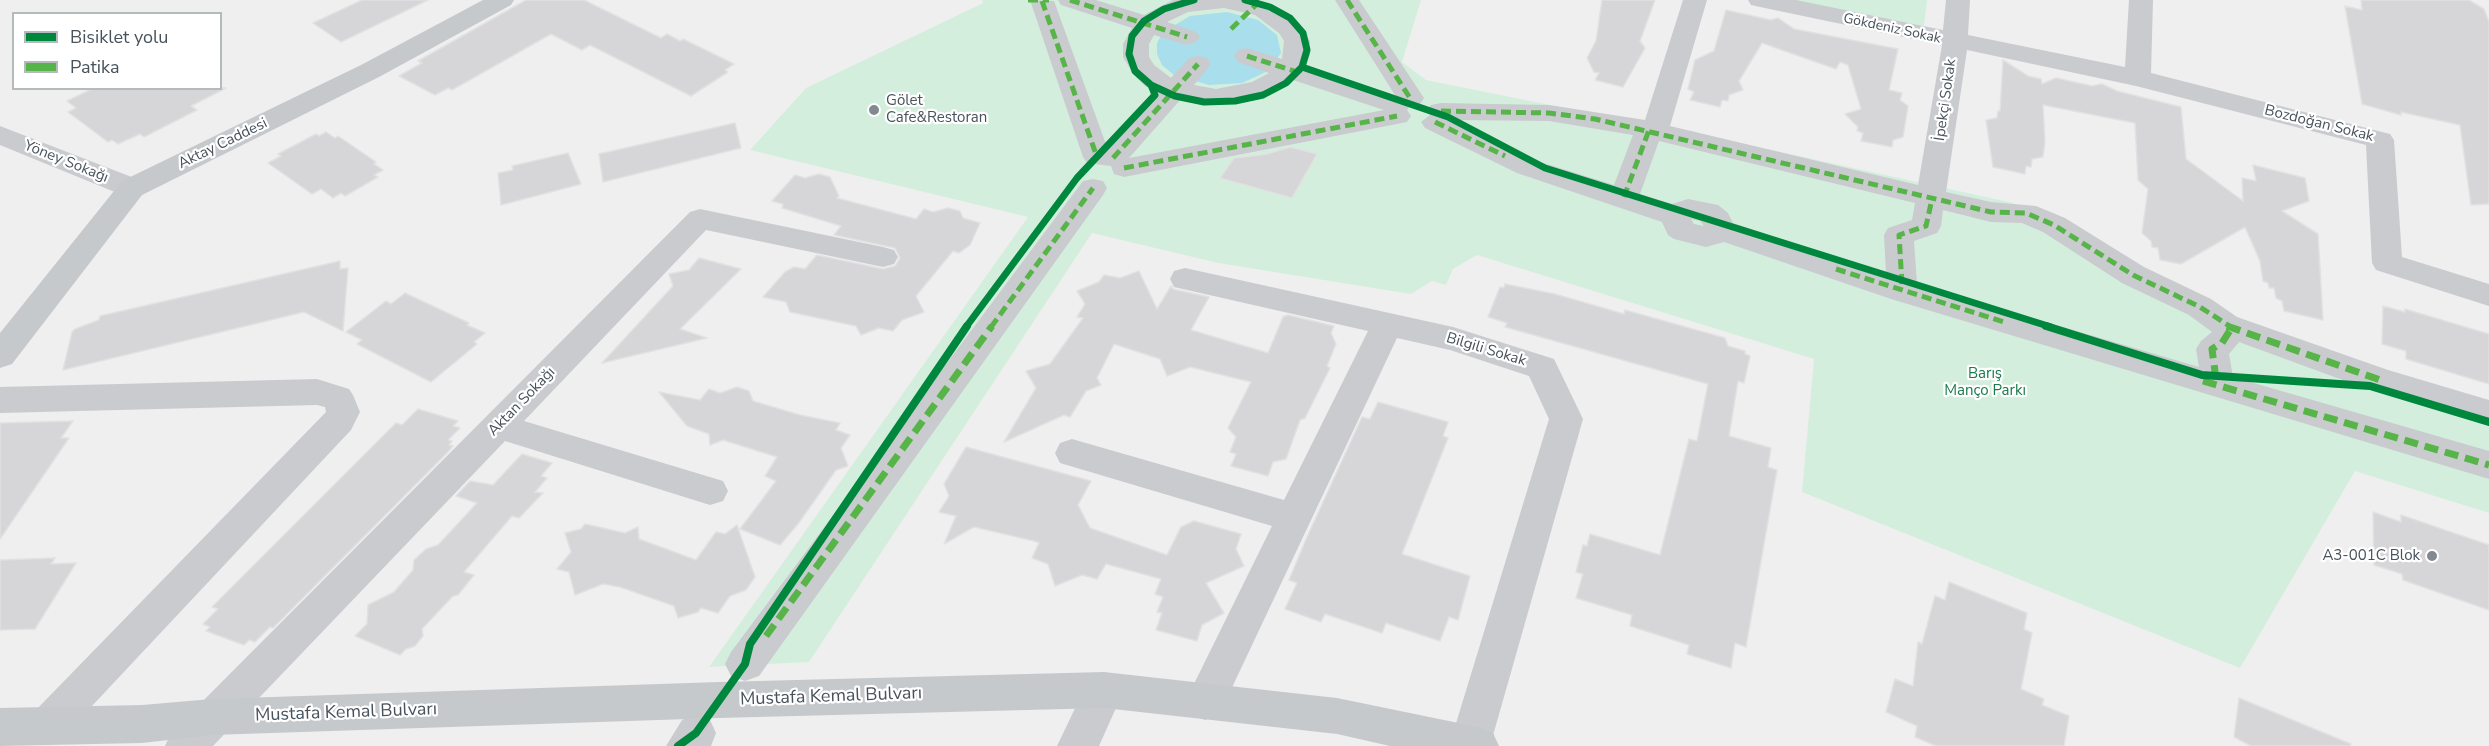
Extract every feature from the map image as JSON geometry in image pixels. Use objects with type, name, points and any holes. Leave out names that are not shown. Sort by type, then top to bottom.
[{"type":"main road","name":"Aktay Caddesi","points":[[0,356],[132,188],[363,75],[502,0]]},
{"type":"main road","name":"Mustafa Kemal Bulvarı","points":[[0,727],[142,724],[199,732],[1104,690],[1337,716],[1474,744]]},
{"type":"street","points":[[1040,0],[1107,168]]},
{"type":"street","points":[[1070,0],[1187,38]]},
{"type":"street","points":[[1347,0],[1401,106]]},
{"type":"street","points":[[1624,199],[1652,130],[1695,0]]},
{"type":"street","name":"Gökdeniz Sokak","points":[[1760,0],[2138,78]]},
{"type":"street","name":"İpekçi Sokak","points":[[1902,291],[1899,235],[1926,226],[1955,42],[1958,0]]},
{"type":"street","points":[[2138,78],[2141,0]]},
{"type":"street","points":[[1203,2],[1258,3],[1279,18],[1297,41],[1298,55],[1289,69],[1278,79],[1260,89],[1216,97],[1174,89],[1154,80],[1143,69],[1136,57],[1136,44],[1147,25],[1166,12],[1203,2]]},
{"type":"street","points":[[1231,29],[1258,3]]},
{"type":"street","points":[[1247,56],[1401,106]]},
{"type":"street","points":[[745,664],[1107,168],[1198,64]]},
{"type":"street","name":"Bozdoğan Sokak","points":[[2138,78],[2380,140],[2387,263],[2489,294]]},
{"type":"street","points":[[1107,168],[1428,99],[1438,116],[1527,167],[1677,216],[1688,209],[1702,209],[1718,220],[1719,229],[1902,291],[2214,384],[2337,418],[2489,465]]},
{"type":"street","points":[[1438,116],[1549,113],[1652,130],[1991,212],[2026,213],[2054,225],[2133,275],[2200,307],[2232,327],[2370,377],[2489,413]]},
{"type":"street","name":"Yöney Sokağı","points":[[0,135],[132,188]]},
{"type":"street","name":"Aktan Sokağı","points":[[199,732],[700,219],[883,257]]},
{"type":"street","name":"Bilgili Sokak","points":[[1185,279],[1453,339],[1542,368],[1566,418],[1474,744]]},
{"type":"street","points":[[1205,702],[1387,325]]},
{"type":"street","points":[[2214,384],[2217,376],[2212,349],[2222,343],[2232,327]]},
{"type":"street","points":[[0,400],[317,392],[337,398],[342,404],[343,412],[339,421],[47,726]]},
{"type":"street","points":[[498,426],[710,491]]},
{"type":"street","points":[[1072,453],[1294,518]]},
{"type":"street","points":[[1078,746],[1104,690]]},
{"type":"green space","name":"Barış Manço Parkı","points":[[982,0],[1421,0],[1402,62],[1426,80],[1763,148],[2013,203],[2215,319],[2489,404],[2489,513],[2355,471],[2240,668],[1802,492],[1814,359],[1477,255],[1453,269],[1446,285],[1432,281],[1411,294],[1218,263],[1092,233],[809,662],[709,667],[1028,217],[750,150],[806,88],[983,3]]},
{"type":"green space","points":[[1793,0],[1927,0],[1924,26]]},
{"type":"water","points":[[1227,12],[1258,20],[1277,35],[1281,53],[1268,71],[1242,83],[1209,85],[1174,75],[1162,65],[1157,54],[1157,43],[1163,32],[1190,16]]},
{"type":"building","points":[[362,0],[428,0],[341,42],[313,23]]},
{"type":"building","points":[[526,0],[584,0],[661,38],[667,34],[680,41],[683,39],[734,64],[725,70],[728,72],[691,96],[590,45],[582,50],[551,34],[452,90],[448,88],[435,95],[399,76],[422,63],[418,61]]},
{"type":"building","points":[[1602,0],[1655,0],[1640,41],[1645,48],[1623,87],[1595,80],[1599,73],[1594,72],[1587,58],[1596,41]]},
{"type":"building","points":[[2361,0],[2469,0],[2484,9],[2489,22],[2489,204],[2471,205],[2460,125],[2401,112],[2401,115],[2362,104],[2345,6],[2362,10]]},
{"type":"building","points":[[1726,10],[1771,20],[1778,18],[1794,29],[1898,49],[1889,90],[1902,93],[1900,100],[1908,106],[1903,137],[1893,140],[1892,147],[1861,141],[1863,133],[1857,131],[1858,127],[1845,114],[1861,109],[1848,65],[1840,62],[1836,69],[1762,43],[1739,81],[1743,90],[1729,95],[1728,101],[1722,100],[1720,107],[1690,100],[1694,92],[1688,89],[1695,60],[1714,51]]},
{"type":"building","points":[[2003,60],[2028,76],[2041,79],[2042,84],[2056,78],[2092,86],[2102,84],[2117,91],[2181,107],[2186,159],[2243,201],[2242,178],[2256,181],[2253,165],[2305,178],[2309,201],[2282,211],[2318,234],[2323,320],[2284,311],[2282,301],[2276,298],[2274,288],[2269,288],[2268,283],[2263,281],[2260,261],[2245,227],[2181,264],[2160,260],[2158,248],[2152,247],[2151,241],[2142,233],[2148,189],[2138,180],[2135,123],[2043,105],[2045,142],[2043,157],[2032,159],[2031,167],[2026,166],[2025,174],[1993,167],[1986,120],[1997,118],[1998,111],[2000,111]]},
{"type":"building","points":[[226,88],[191,106],[197,110],[144,137],[140,134],[118,144],[112,140],[108,142],[68,112],[76,108],[67,101],[90,90],[222,90]]},
{"type":"building","points":[[735,123],[741,148],[603,182],[599,154]]},
{"type":"building","points":[[326,132],[335,138],[338,136],[376,162],[374,164],[383,170],[374,175],[378,177],[345,196],[341,193],[333,198],[321,189],[312,194],[268,163],[281,156],[278,154],[316,134],[319,136]]},
{"type":"building","points":[[1290,147],[1317,154],[1292,198],[1220,178],[1234,158],[1267,154]]},
{"type":"building","points":[[568,153],[581,184],[501,205],[498,173],[513,170],[512,166]]},
{"type":"building","points":[[819,174],[830,177],[839,196],[837,198],[916,219],[924,209],[933,212],[948,208],[960,211],[963,218],[980,223],[970,245],[959,253],[953,251],[916,296],[924,312],[902,320],[893,331],[879,328],[861,335],[856,326],[790,312],[786,302],[763,297],[785,272],[794,267],[805,269],[817,255],[883,269],[895,266],[900,258],[895,248],[834,235],[841,226],[782,208],[783,204],[772,201],[795,175],[805,178]]},
{"type":"building","points":[[699,258],[741,269],[680,329],[707,338],[602,363],[673,286],[669,274],[689,270]]},
{"type":"building","points":[[340,261],[340,269],[348,268],[343,331],[304,312],[63,370],[72,332],[99,320],[100,316]]},
{"type":"building","points":[[1139,271],[1157,309],[1171,286],[1173,289],[1209,297],[1191,330],[1268,353],[1283,317],[1288,315],[1334,326],[1331,333],[1336,344],[1327,366],[1330,368],[1305,418],[1300,420],[1286,459],[1273,462],[1268,476],[1231,466],[1236,454],[1230,452],[1236,437],[1228,428],[1251,382],[1190,367],[1167,376],[1160,359],[1114,344],[1097,378],[1101,385],[1086,391],[1070,417],[1064,415],[1004,442],[1036,388],[1026,371],[1050,364],[1083,318],[1077,317],[1085,304],[1077,291],[1099,282],[1104,275],[1120,278]]},
{"type":"building","points":[[1505,284],[1555,294],[1624,314],[1625,310],[1725,338],[1728,346],[1745,351],[1745,354],[1750,356],[1744,383],[1738,381],[1729,436],[1771,448],[1768,467],[1777,470],[1746,647],[1735,643],[1731,668],[1687,654],[1689,645],[1630,626],[1632,615],[1576,598],[1583,574],[1576,572],[1583,545],[1587,546],[1590,534],[1660,555],[1689,439],[1697,441],[1708,384],[1505,327],[1507,323],[1488,317],[1500,287],[1504,288]]},
{"type":"building","points":[[405,293],[485,333],[474,342],[477,344],[431,382],[357,344],[362,340],[346,332],[386,301],[391,304]]},
{"type":"building","points":[[2383,306],[2405,312],[2405,309],[2489,334],[2489,384],[2406,359],[2406,351],[2382,344]]},
{"type":"building","points":[[737,387],[749,391],[753,401],[800,415],[840,423],[836,430],[850,435],[841,448],[848,466],[836,470],[798,524],[780,545],[740,529],[776,481],[765,476],[777,457],[723,440],[710,445],[709,434],[687,426],[659,392],[700,400],[709,389],[720,393]]},
{"type":"building","points":[[1378,402],[1448,422],[1443,436],[1448,438],[1402,554],[1470,576],[1458,620],[1449,617],[1440,641],[1386,623],[1382,633],[1325,614],[1321,622],[1285,609],[1297,583],[1289,580],[1307,537],[1362,417],[1370,419]]},
{"type":"building","points":[[418,409],[458,421],[453,426],[460,428],[448,440],[452,441],[449,445],[453,446],[447,453],[273,628],[270,627],[255,642],[249,640],[244,645],[206,631],[210,627],[203,624],[218,609],[212,607],[396,423],[402,425]]},
{"type":"building","points":[[73,421],[61,438],[69,438],[0,539],[0,423]]},
{"type":"building","points":[[966,447],[1091,481],[1078,505],[1090,528],[1167,555],[1181,527],[1194,521],[1241,534],[1236,549],[1244,566],[1206,583],[1224,613],[1202,625],[1197,641],[1156,630],[1162,613],[1157,612],[1163,597],[1155,594],[1161,579],[1106,564],[1097,579],[1082,575],[1055,586],[1048,564],[1032,558],[1039,543],[1034,541],[974,527],[944,544],[956,516],[939,512],[949,496],[944,484]]},
{"type":"building","points":[[522,454],[552,463],[541,476],[547,478],[535,492],[543,493],[519,518],[512,516],[464,572],[474,575],[458,595],[453,596],[422,629],[423,636],[415,646],[406,649],[400,655],[355,636],[367,624],[368,605],[394,592],[413,570],[414,560],[426,549],[438,545],[477,503],[456,496],[470,481],[493,485]]},
{"type":"building","name":"A3-001C Blok","points":[[2373,512],[2401,522],[2401,515],[2489,545],[2489,610],[2403,580],[2402,574],[2374,565]]},
{"type":"building","points":[[585,524],[625,533],[638,527],[639,539],[696,560],[716,532],[725,534],[737,525],[755,577],[746,590],[730,596],[718,613],[701,608],[698,612],[678,618],[674,606],[620,587],[603,584],[575,595],[569,572],[557,569],[571,552],[565,533],[581,529]]},
{"type":"building","points":[[55,558],[51,564],[76,563],[35,629],[0,630],[0,560]]},
{"type":"building","points":[[1949,582],[2027,613],[2024,629],[2032,633],[2021,689],[2044,699],[2042,705],[2069,716],[2064,746],[1936,746],[1915,737],[1917,726],[1886,712],[1895,679],[1913,686],[1918,642],[1922,644],[1935,596],[1945,600]]},
{"type":"building","points":[[2239,698],[2351,744],[2350,746],[2251,746],[2234,737]]},
{"type":"marked path","points":[[1028,0],[1049,0]]},
{"type":"marked path","points":[[1070,0],[1187,37]]},
{"type":"marked path","points":[[1347,0],[1410,98]]},
{"type":"marked path","points":[[1042,1],[1097,157]]},
{"type":"marked path","points":[[1231,29],[1259,2]]},
{"type":"marked path","points":[[1247,56],[1300,73]]},
{"type":"marked path","points":[[1113,158],[1198,64]]},
{"type":"marked path","points":[[1441,111],[1549,113],[1595,119],[1642,128],[1991,212],[2026,213],[2054,225],[2133,275],[2200,307],[2227,326],[2383,381]]},
{"type":"marked path","points":[[1124,168],[1397,116]]},
{"type":"marked path","points":[[1435,122],[1505,156]]},
{"type":"marked path","points":[[1624,197],[1649,130]]},
{"type":"marked path","points":[[766,636],[1093,188]]},
{"type":"marked path","points":[[1902,284],[1899,235],[1926,226],[1932,199]]},
{"type":"marked path","points":[[1836,269],[2004,322]]},
{"type":"marked path","points":[[2216,379],[2212,349],[2222,343],[2232,327]]},
{"type":"marked path","points":[[2203,381],[2489,465]]},
{"type":"cycle path","points":[[1194,0],[1164,9],[1144,21],[1132,36],[1129,54],[1135,71],[1151,85],[1175,96],[1204,102],[1235,101],[1263,95],[1286,83],[1302,67],[1307,50],[1303,33],[1290,18],[1270,7],[1245,0]]},
{"type":"cycle path","points":[[1302,67],[1448,117],[1545,168],[2202,375],[2370,386],[2489,422]]},
{"type":"cycle path","points":[[678,746],[696,733],[745,664],[750,644],[946,354],[1077,178],[1155,95],[1151,85]]},
{"type":"place","name":"Gölet Cafe&Restoran","points":[[874,110]]},
{"type":"place","name":"A3-001C Blok","points":[[2432,556]]}]
